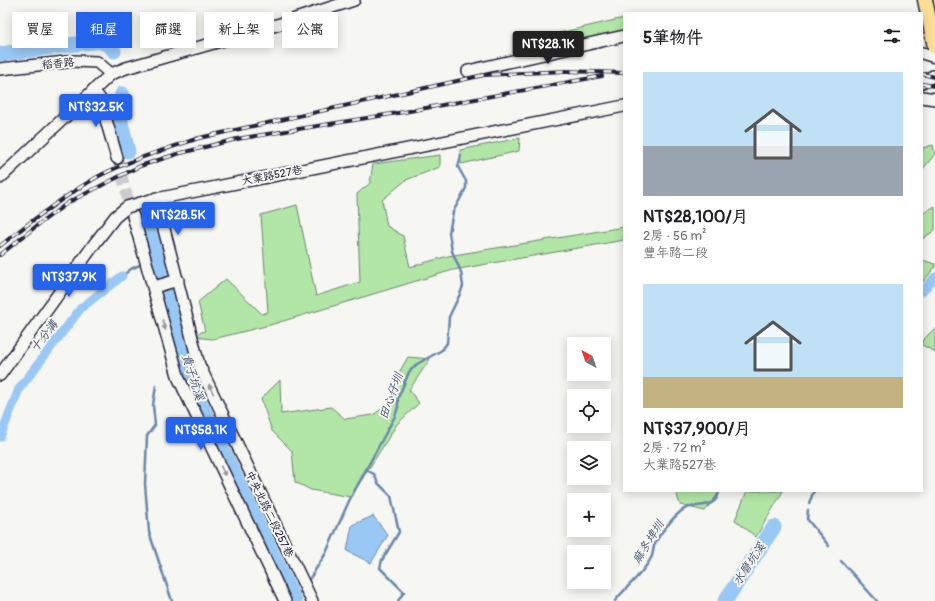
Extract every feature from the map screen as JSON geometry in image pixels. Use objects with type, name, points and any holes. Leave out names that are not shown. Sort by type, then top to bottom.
[{"type":"main road","points":[[925,0],[935,46]]},
{"type":"street","points":[[0,178],[111,74],[126,68],[280,24],[354,0]]},
{"type":"street","points":[[468,71],[623,36]]},
{"type":"street","points":[[923,53],[935,57]]},
{"type":"street","name":"稻香路","points":[[0,69],[75,61],[97,62],[111,74]]},
{"type":"street","points":[[923,81],[933,76]]},
{"type":"street","points":[[93,90],[100,99],[117,158]]},
{"type":"street","points":[[923,97],[935,99]]},
{"type":"street","name":"大業路527巷","points":[[0,375],[115,217],[130,212],[153,199],[623,106]]},
{"type":"street","name":"中央北路二段257巷","points":[[153,199],[178,280],[200,365],[312,601]]},
{"type":"street","points":[[130,212],[154,287],[179,379],[285,601]]},
{"type":"street","points":[[154,287],[178,280]]},
{"type":"green space","points":[[623,18],[623,33],[523,56],[520,42]]},
{"type":"green space","points":[[520,138],[519,151],[461,164],[460,150]]},
{"type":"green space","points":[[933,145],[935,154],[923,169],[923,148]]},
{"type":"green space","points":[[440,155],[440,167],[406,180],[382,200],[387,226],[403,236],[410,267],[448,256],[623,227],[623,240],[453,270],[270,325],[213,339],[203,338],[196,334],[205,331],[198,302],[226,279],[262,314],[268,312],[261,215],[297,205],[316,296],[360,282],[357,194],[370,183],[373,164]]},
{"type":"green space","points":[[935,206],[935,230],[923,238],[923,213]]},
{"type":"green space","points":[[923,260],[935,264],[935,267],[923,282]]},
{"type":"green space","points":[[935,328],[935,352],[923,346],[923,340]]},
{"type":"green space","points":[[408,357],[430,359],[409,390],[419,403],[397,424],[351,497],[311,490],[295,482],[292,451],[272,431],[261,399],[280,380],[281,414],[331,407],[345,419],[373,415],[393,401],[393,383]]},
{"type":"green space","points":[[676,492],[719,492],[705,511],[680,505]]},
{"type":"green space","points":[[747,492],[782,492],[756,537],[735,520]]},
{"type":"water","points":[[373,516],[388,535],[371,563],[347,551],[352,525]]},
{"type":"waterway","name":"貴子坑溪","points":[[0,54],[99,41],[109,45],[114,51]]},
{"type":"waterway","name":"貴子坑溪","points":[[122,94],[119,114],[128,151]]},
{"type":"waterway","name":"田心仔圳","points":[[307,583],[326,553],[349,501],[395,416],[398,407],[398,398],[409,372],[417,364],[442,350],[447,343],[449,317],[463,286],[461,272],[452,251],[449,233],[453,212],[466,188],[466,181],[458,167],[461,155]]},
{"type":"waterway","name":"貴子坑溪","points":[[144,210],[199,400],[295,601]]},
{"type":"waterway","points":[[149,261],[157,257]]},
{"type":"waterway","name":"十分溝","points":[[122,276],[131,269],[142,264]]},
{"type":"waterway","name":"十分溝","points":[[0,437],[19,389],[81,308],[122,276]]},
{"type":"waterway","name":"水磨坑溪","points":[[923,291],[935,277]]},
{"type":"waterway","points":[[156,386],[153,405],[155,425],[147,436],[145,484],[149,532],[172,601]]},
{"type":"waterway","points":[[366,470],[374,474],[378,483],[391,496],[399,532],[382,560],[380,568],[404,592],[398,601]]},
{"type":"waterway","name":"麻冬埤圳","points":[[615,601],[648,564],[652,557],[656,542],[673,519],[685,509],[713,502],[717,498],[719,492]]},
{"type":"waterway","points":[[809,503],[814,492]]},
{"type":"waterway","points":[[808,510],[807,519],[829,546]]},
{"type":"waterway","name":"水磨坑溪","points":[[725,601],[774,527]]},
{"type":"waterway","points":[[841,561],[877,601]]},
{"type":"waterway","name":"田心仔圳","points":[[294,599],[303,588]]},
{"type":"tunnel","points":[[117,158],[132,214]]},
{"type":"railway","points":[[0,246],[48,209],[99,176],[136,160],[199,138],[484,75],[566,71],[623,73]]},
{"type":"railway","points":[[923,74],[935,77]]},
{"type":"railway","points":[[0,255],[69,202],[140,166],[177,154],[237,139],[404,112],[602,76]]},
{"type":"railway","points":[[923,84],[935,86]]}]
